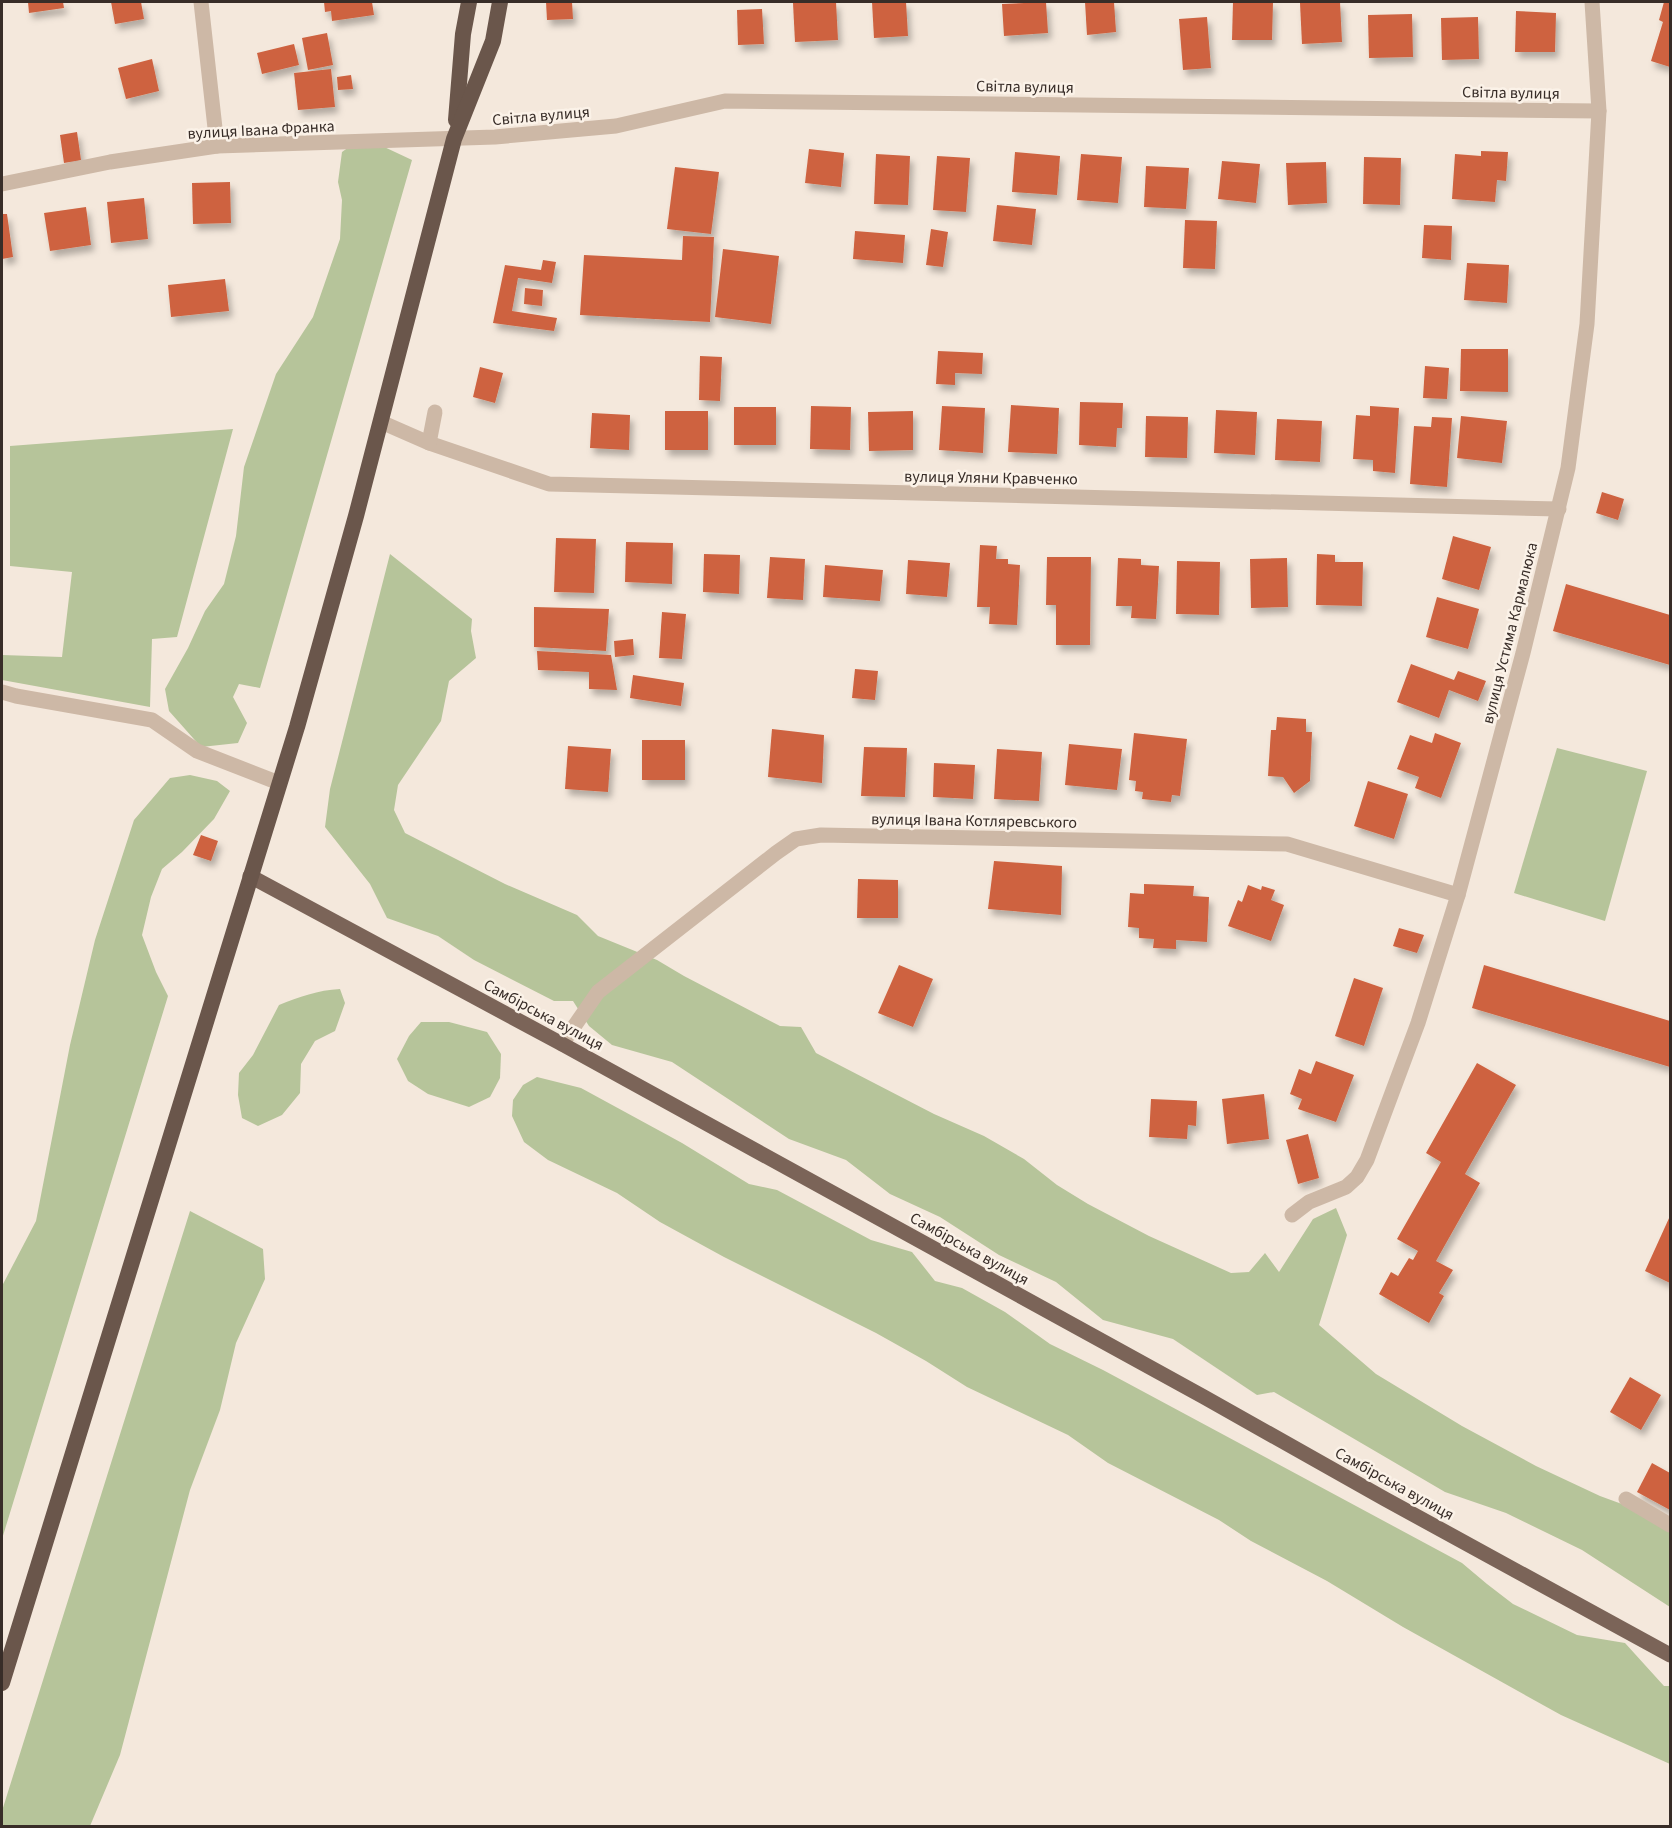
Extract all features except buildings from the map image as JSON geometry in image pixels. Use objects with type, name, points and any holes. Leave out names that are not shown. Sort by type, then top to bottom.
[{"type":"highway","points":[[454,139],[463,34],[469,2]]},
{"type":"highway","points":[[2,1683],[300,716],[381,422],[454,139],[493,41],[500,2]]},
{"type":"main road","name":"Самбірська вулиця","points":[[250,876],[562,1044],[1671,1655]]},
{"type":"street","points":[[201,2],[217,146]]},
{"type":"street","name":"вулиця Устима Кармалюка","points":[[1292,1215],[1309,1202],[1346,1187],[1357,1177],[1367,1160],[1418,1023],[1458,895],[1559,509],[1568,468],[1587,324],[1599,111],[1592,2]]},
{"type":"street","name":"Світла вулиця","points":[[454,139],[616,126],[725,101],[1599,111]]},
{"type":"street","name":"вулиця Івана Франка","points":[[2,184],[110,162],[217,146],[454,139]]},
{"type":"street","points":[[429,443],[435,412]]},
{"type":"street","name":"вулиця Уляни Кравченко","points":[[381,422],[429,443],[549,484],[1559,509]]},
{"type":"street","points":[[2,692],[152,720],[196,752],[279,783]]},
{"type":"street","name":"вулиця Івана Котляревського","points":[[562,1044],[598,992],[776,852],[796,839],[821,835],[1287,844],[1458,895]]},
{"type":"street","points":[[1626,1499],[1671,1525]]},
{"type":"green space","points":[[363,137],[412,160],[260,688],[239,684],[233,697],[247,723],[238,743],[201,747],[169,711],[165,689],[205,611],[224,584],[236,536],[244,467],[276,374],[313,317],[340,239],[342,200],[338,182],[342,152]]},
{"type":"green space","points":[[233,429],[177,637],[152,639],[150,707],[2,680],[2,655],[62,657],[72,572],[10,566],[10,446]]},
{"type":"green space","points":[[390,554],[472,619],[471,631],[476,658],[449,681],[441,721],[398,785],[394,810],[405,833],[505,884],[577,915],[598,936],[657,960],[780,1026],[801,1027],[816,1053],[934,1114],[984,1136],[1024,1159],[1057,1185],[1088,1204],[1149,1236],[1231,1273],[1249,1272],[1265,1253],[1279,1272],[1313,1219],[1336,1208],[1347,1235],[1319,1325],[1376,1374],[1462,1426],[1536,1466],[1600,1496],[1660,1518],[1670,1525],[1670,1607],[1582,1550],[1506,1513],[1445,1492],[1274,1392],[1257,1395],[1173,1339],[1103,1320],[1056,1282],[999,1255],[940,1217],[890,1194],[846,1160],[789,1139],[672,1062],[612,1045],[589,1026],[573,1001],[554,1001],[474,960],[438,936],[387,918],[370,884],[325,827],[330,789]]},
{"type":"green space","points":[[1557,748],[1647,771],[1605,921],[1514,893]]},
{"type":"green space","points":[[190,775],[217,781],[230,791],[214,819],[162,869],[151,897],[142,935],[168,996],[2,1539],[2,1286],[36,1221],[70,1045],[95,940],[134,820],[170,778]]},
{"type":"green space","points":[[340,989],[345,1003],[335,1031],[315,1041],[301,1064],[300,1093],[282,1115],[258,1126],[242,1118],[238,1095],[239,1073],[253,1055],[279,1005],[316,992]]},
{"type":"green space","points":[[421,1022],[449,1022],[487,1032],[501,1054],[500,1078],[490,1097],[469,1107],[428,1094],[408,1081],[397,1059],[409,1036]]},
{"type":"green space","points":[[537,1077],[581,1088],[682,1143],[749,1184],[777,1190],[871,1240],[912,1252],[935,1281],[962,1288],[1005,1312],[1050,1344],[1103,1370],[1462,1563],[1513,1604],[1577,1635],[1625,1643],[1664,1686],[1670,1686],[1670,1764],[1561,1715],[1403,1627],[1327,1581],[1251,1541],[1219,1520],[1108,1463],[1068,1435],[967,1387],[876,1333],[724,1257],[660,1222],[617,1193],[548,1160],[524,1142],[512,1116],[513,1100],[523,1085]]},
{"type":"green space","points":[[190,1211],[263,1249],[265,1279],[236,1343],[220,1410],[190,1490],[120,1755],[90,1826],[2,1826],[2,1811]]}]
